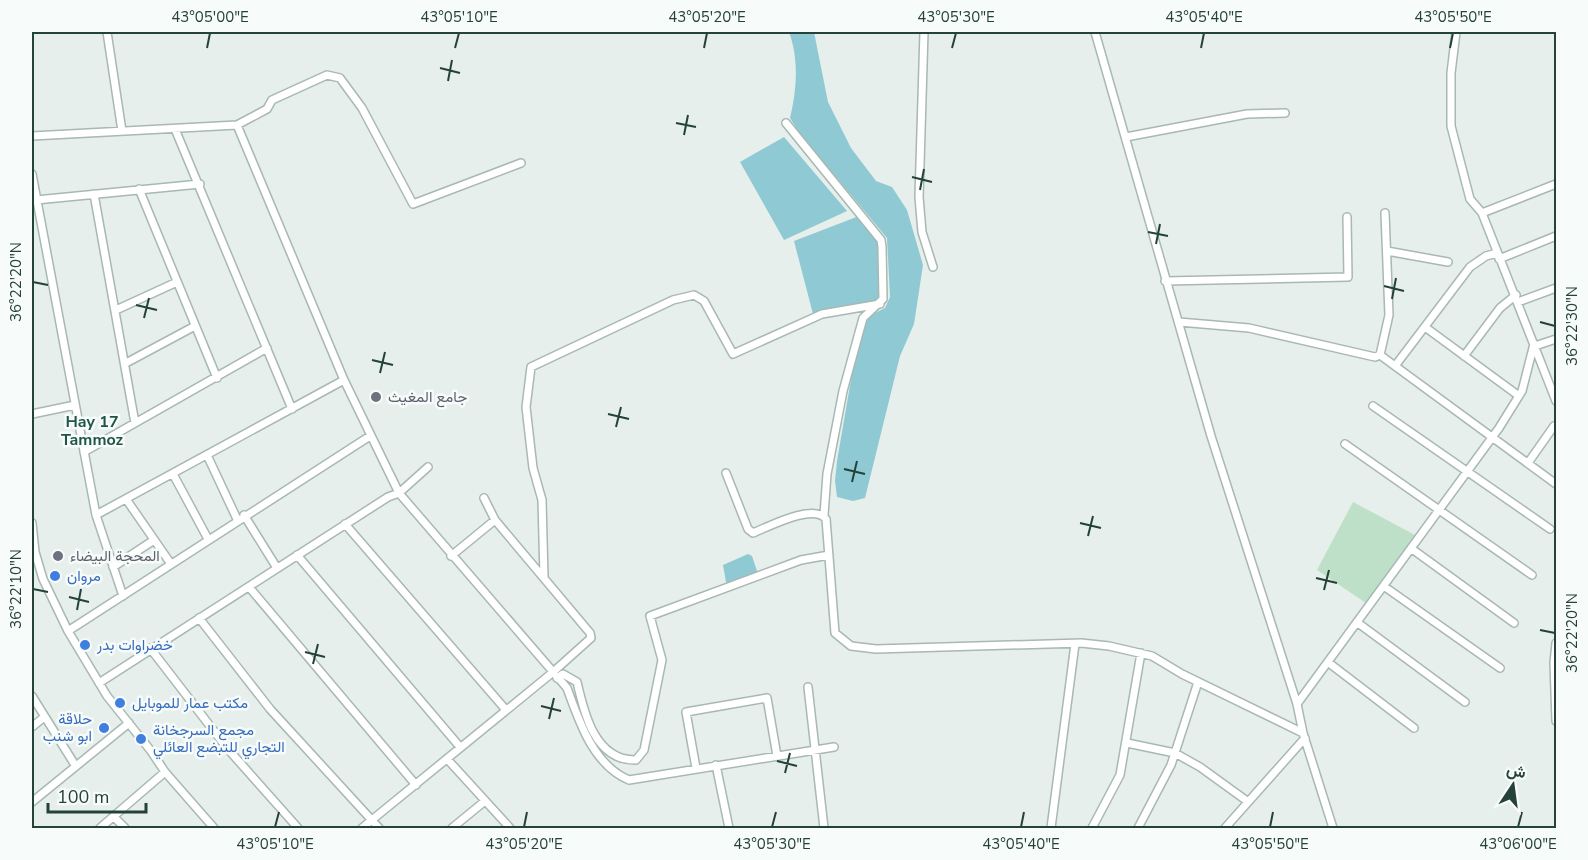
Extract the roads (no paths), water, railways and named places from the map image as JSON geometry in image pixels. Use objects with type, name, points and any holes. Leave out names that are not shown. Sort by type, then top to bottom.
[{"type":"street","points":[[107,32],[122,131]]},
{"type":"street","points":[[924,32],[919,197],[922,232],[933,267]]},
{"type":"street","points":[[1095,32],[1211,436],[1297,704],[1304,735],[1333,828]]},
{"type":"street","points":[[1456,32],[1451,73],[1451,126],[1470,199],[1482,213],[1554,388],[1557,401]]},
{"type":"street","points":[[32,136],[237,125],[267,109],[272,100],[327,75],[340,78],[362,108],[413,204],[520,163]]},
{"type":"street","points":[[1126,137],[1247,114],[1285,113]]},
{"type":"street","points":[[786,123],[881,240],[883,299],[862,318],[843,391],[827,474],[824,515],[835,633],[851,646],[876,649],[1093,643],[1141,653],[1152,656],[1198,682],[1304,735]]},
{"type":"street","points":[[237,125],[344,380],[399,493],[567,688],[578,723],[618,776],[629,780],[834,747]]},
{"type":"street","points":[[175,129],[200,184],[292,409]]},
{"type":"street","points":[[32,174],[96,515],[123,596]]},
{"type":"street","points":[[36,200],[200,184]]},
{"type":"street","points":[[1482,213],[1557,184]]},
{"type":"street","points":[[139,189],[217,378]]},
{"type":"street","points":[[94,194],[135,423]]},
{"type":"street","points":[[1380,355],[1389,315],[1385,213]]},
{"type":"street","points":[[1166,281],[1348,277],[1347,217]]},
{"type":"street","points":[[1395,366],[1470,267],[1486,256],[1498,256],[1557,236]]},
{"type":"street","points":[[1387,251],[1448,262]]},
{"type":"street","points":[[116,310],[177,282]]},
{"type":"street","points":[[1464,356],[1500,308],[1517,299],[1557,288]]},
{"type":"street","points":[[544,577],[542,500],[532,468],[526,407],[531,367],[674,300],[694,295],[704,301],[733,354],[822,314],[879,304]]},
{"type":"street","points":[[1179,322],[1249,328],[1375,357],[1380,355]]},
{"type":"street","points":[[126,363],[195,326]]},
{"type":"street","points":[[1425,327],[1519,396]]},
{"type":"street","points":[[1535,345],[1557,339]]},
{"type":"street","points":[[1297,704],[1492,437],[1519,396],[1535,345]]},
{"type":"street","points":[[84,452],[267,348]]},
{"type":"street","points":[[1380,355],[1557,484]]},
{"type":"street","points":[[96,515],[344,380]]},
{"type":"street","points":[[32,414],[75,405]]},
{"type":"street","points":[[1373,406],[1550,529]]},
{"type":"street","points":[[1528,463],[1554,426]]},
{"type":"street","points":[[68,631],[241,517],[370,436]]},
{"type":"street","points":[[1345,444],[1532,574]]},
{"type":"street","points":[[207,456],[241,517],[277,568]]},
{"type":"street","points":[[99,683],[345,524],[388,497],[399,493],[428,467]]},
{"type":"street","points":[[726,473],[748,529],[753,532],[811,511],[824,515]]},
{"type":"street","points":[[173,474],[208,539]]},
{"type":"street","points":[[362,828],[448,760],[460,747],[506,710],[555,675],[591,638],[590,633],[495,520],[484,498]]},
{"type":"street","points":[[126,499],[171,564]]},
{"type":"street","points":[[451,556],[495,520]]},
{"type":"street","points":[[32,523],[33,553],[43,579],[68,631],[99,683],[165,772],[214,828]]},
{"type":"street","points":[[345,524],[506,710]]},
{"type":"street","points":[[113,567],[154,540]]},
{"type":"street","points":[[1412,549],[1514,623]]},
{"type":"street","points":[[297,555],[460,747]]},
{"type":"street","points":[[555,675],[563,674],[577,682],[585,715],[603,745],[617,756],[636,760],[644,750],[662,660],[650,616],[801,560],[829,555]]},
{"type":"street","points":[[1385,586],[1500,668]]},
{"type":"street","points":[[249,587],[416,785]]},
{"type":"street","points":[[199,618],[270,709],[379,828]]},
{"type":"street","points":[[1358,623],[1465,702]]},
{"type":"street","points":[[1557,643],[1554,663],[1557,721]]},
{"type":"street","points":[[1051,828],[1075,644]]},
{"type":"street","points":[[150,648],[220,739],[297,828]]},
{"type":"street","points":[[1092,828],[1120,775],[1141,653]]},
{"type":"street","points":[[1329,663],[1414,728]]},
{"type":"street","points":[[1138,828],[1175,753],[1198,682]]},
{"type":"street","points":[[808,687],[824,828]]},
{"type":"street","points":[[32,696],[75,765]]},
{"type":"street","points":[[696,768],[686,712],[767,699],[777,756]]},
{"type":"street","points":[[32,727],[43,717]]},
{"type":"street","points":[[32,802],[129,723]]},
{"type":"street","points":[[1225,828],[1304,735]]},
{"type":"street","points":[[1127,743],[1175,753],[1200,767],[1247,801]]},
{"type":"street","points":[[448,760],[510,828]]},
{"type":"street","points":[[716,765],[729,828]]},
{"type":"street","points":[[100,828],[165,772]]},
{"type":"street","points":[[452,828],[485,801]]},
{"type":"street","points":[[114,817],[125,828]]},
{"type":"water","points":[[789,32],[814,32],[828,102],[851,148],[876,181],[892,187],[907,210],[923,265],[914,324],[900,356],[865,498],[853,501],[837,497],[835,481],[837,461],[853,368],[866,323],[871,315],[885,308],[890,297],[887,238],[800,134],[790,118],[796,75]]},
{"type":"water","points":[[784,137],[847,211],[784,240],[740,162]]},
{"type":"water","points":[[859,216],[879,241],[879,301],[821,310],[813,314],[794,241]]},
{"type":"water","points":[[748,554],[752,556],[757,571],[754,575],[730,584],[726,582],[723,565]]},
{"type":"place","name":"جامع المغيث","points":[[376,397]]},
{"type":"place","name":"المحجة البيضاء","points":[[58,556]]},
{"type":"place","name":"مروان","points":[[55,576]]},
{"type":"place","name":"خضراوات بدر","points":[[85,645]]},
{"type":"place","name":"مكتب عمار للموبايل","points":[[120,703]]},
{"type":"place","name":"حلاقة ابو شنب","points":[[104,728]]},
{"type":"place","name":"مجمع السرجخانة التجاري للتبضع العائلي","points":[[141,739]]},
{"type":"district","name":"Hay 17 Tammoz","points":[[92,430]]}]
